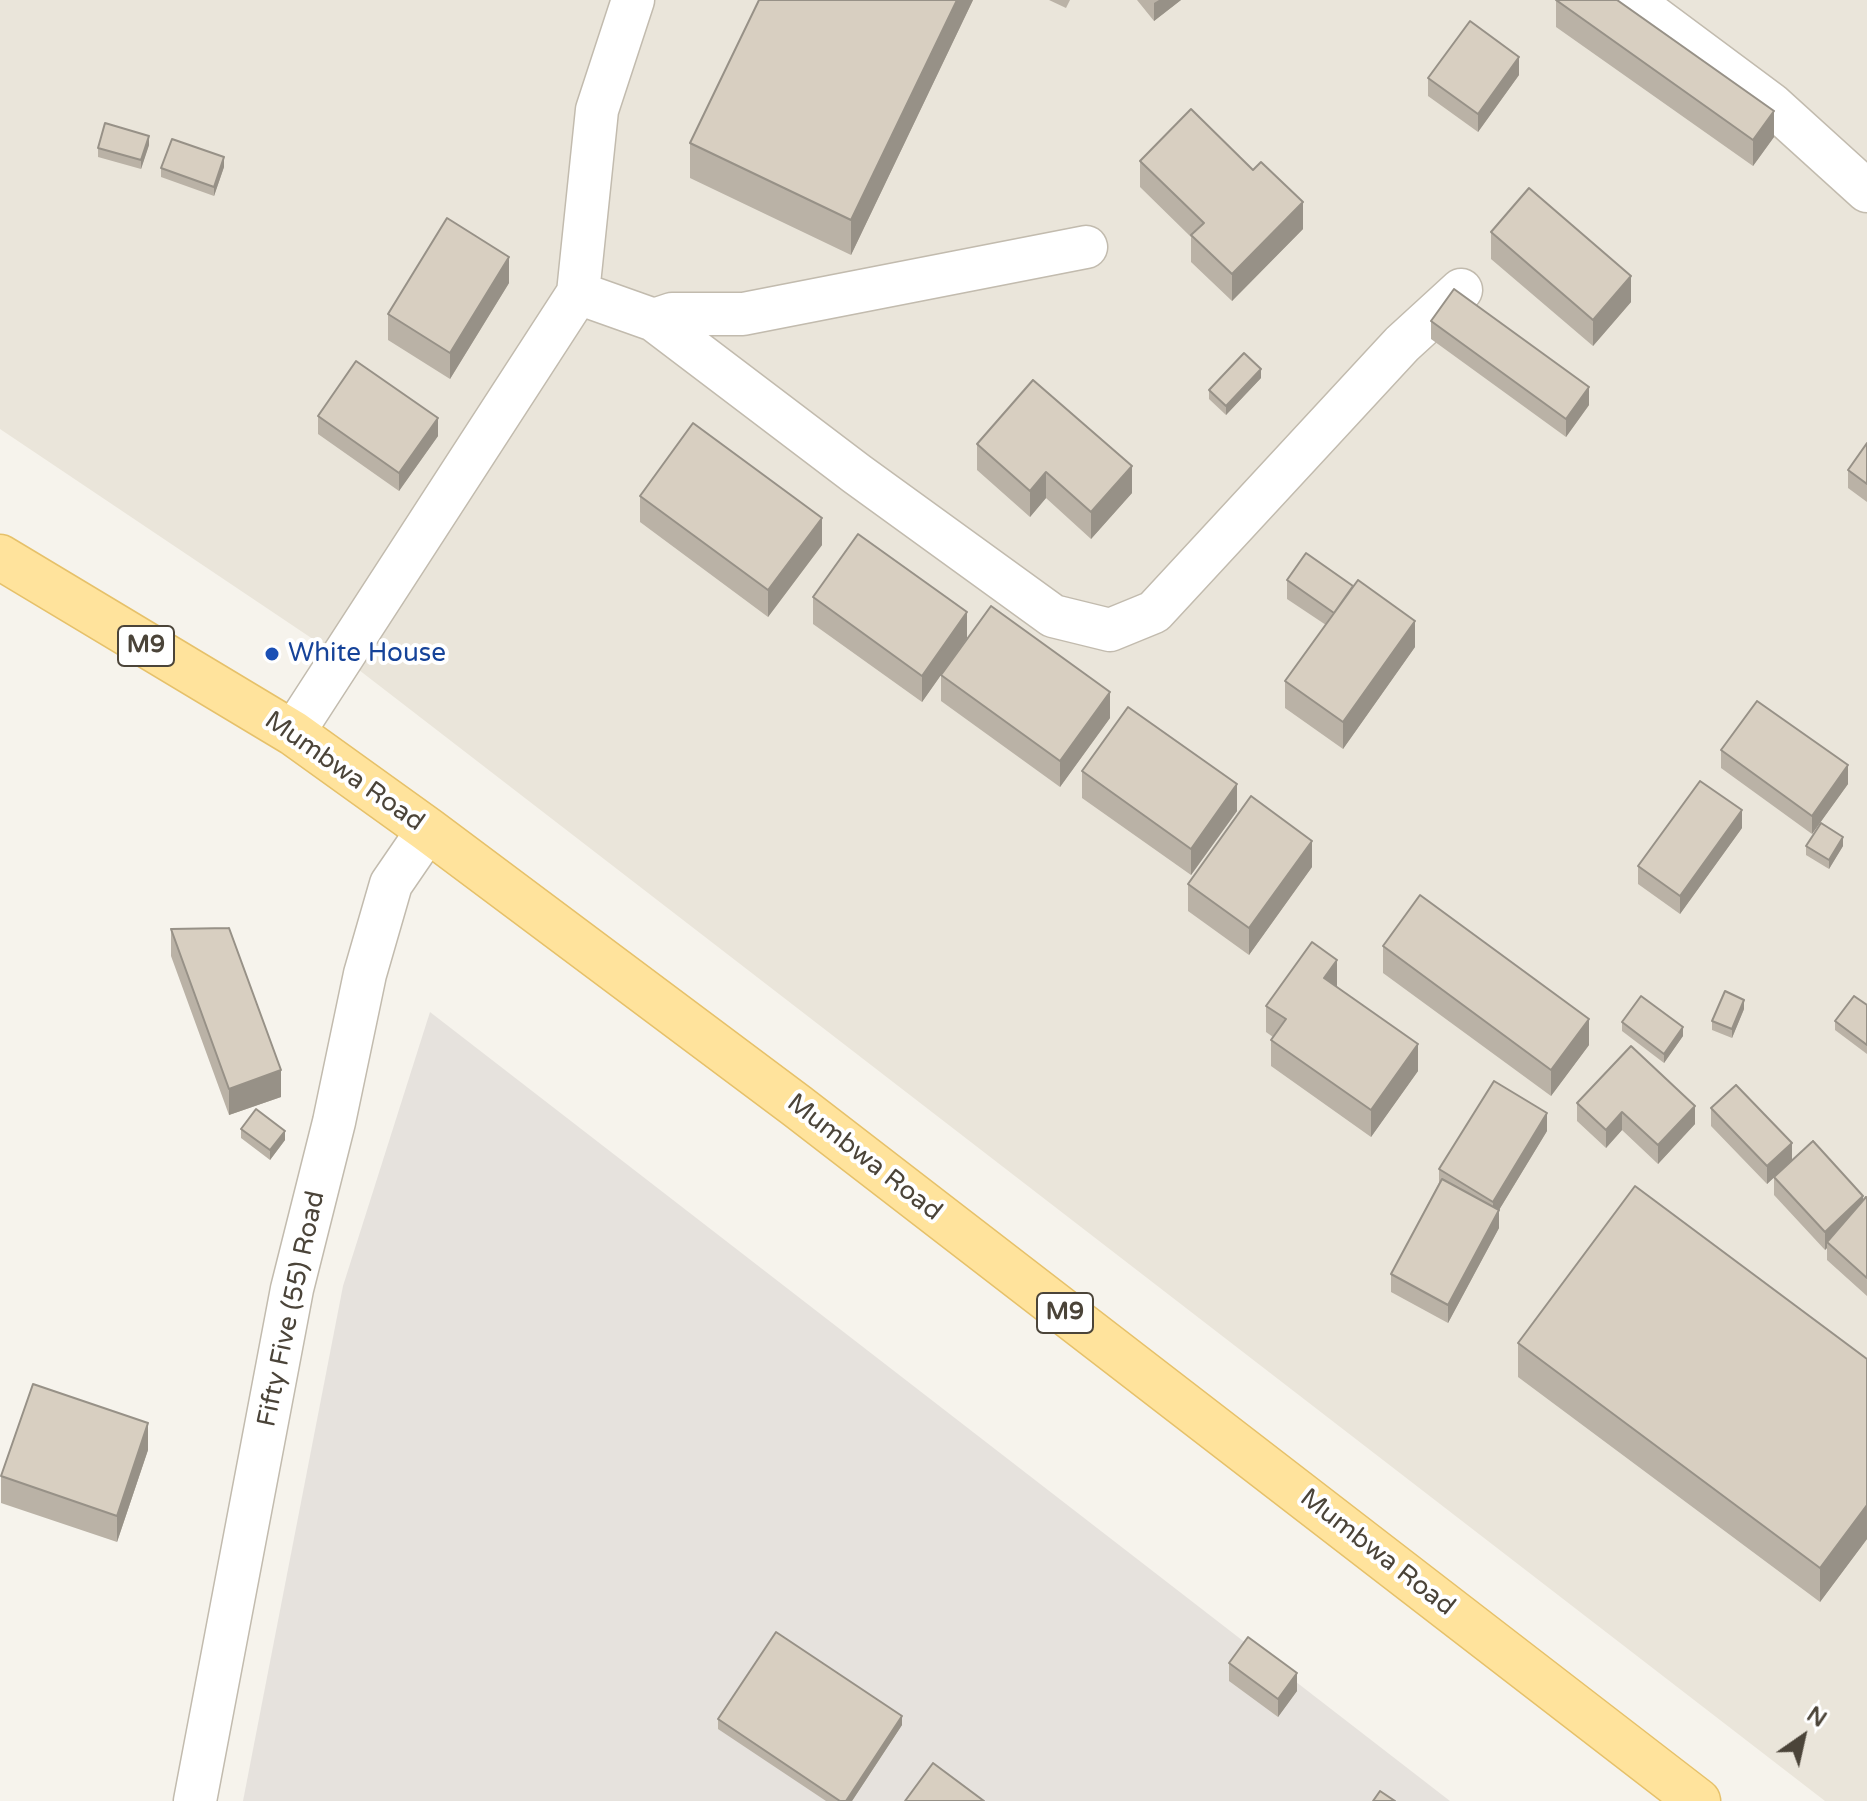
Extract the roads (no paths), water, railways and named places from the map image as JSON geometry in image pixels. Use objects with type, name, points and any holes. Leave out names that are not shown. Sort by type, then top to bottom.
[{"type":"main road","name":"Mumbwa Road","points":[[0,557],[293,733],[428,830],[797,1106],[1698,1801]]},
{"type":"street","points":[[293,733],[578,293],[597,110],[633,0]]},
{"type":"street","points":[[1631,0],[1771,104],[1867,191]]},
{"type":"street","points":[[654,320],[672,314],[743,314],[1086,247]]},
{"type":"street","points":[[578,293],[654,320],[857,474],[1053,616],[1110,630],[1154,612],[1402,344],[1461,290]]},
{"type":"street","name":"Fifty Five (55) Road","points":[[195,1801],[292,1289],[334,1122],[365,974],[391,884],[428,830]]},
{"type":"place","name":"White House","points":[[272,654]]}]
